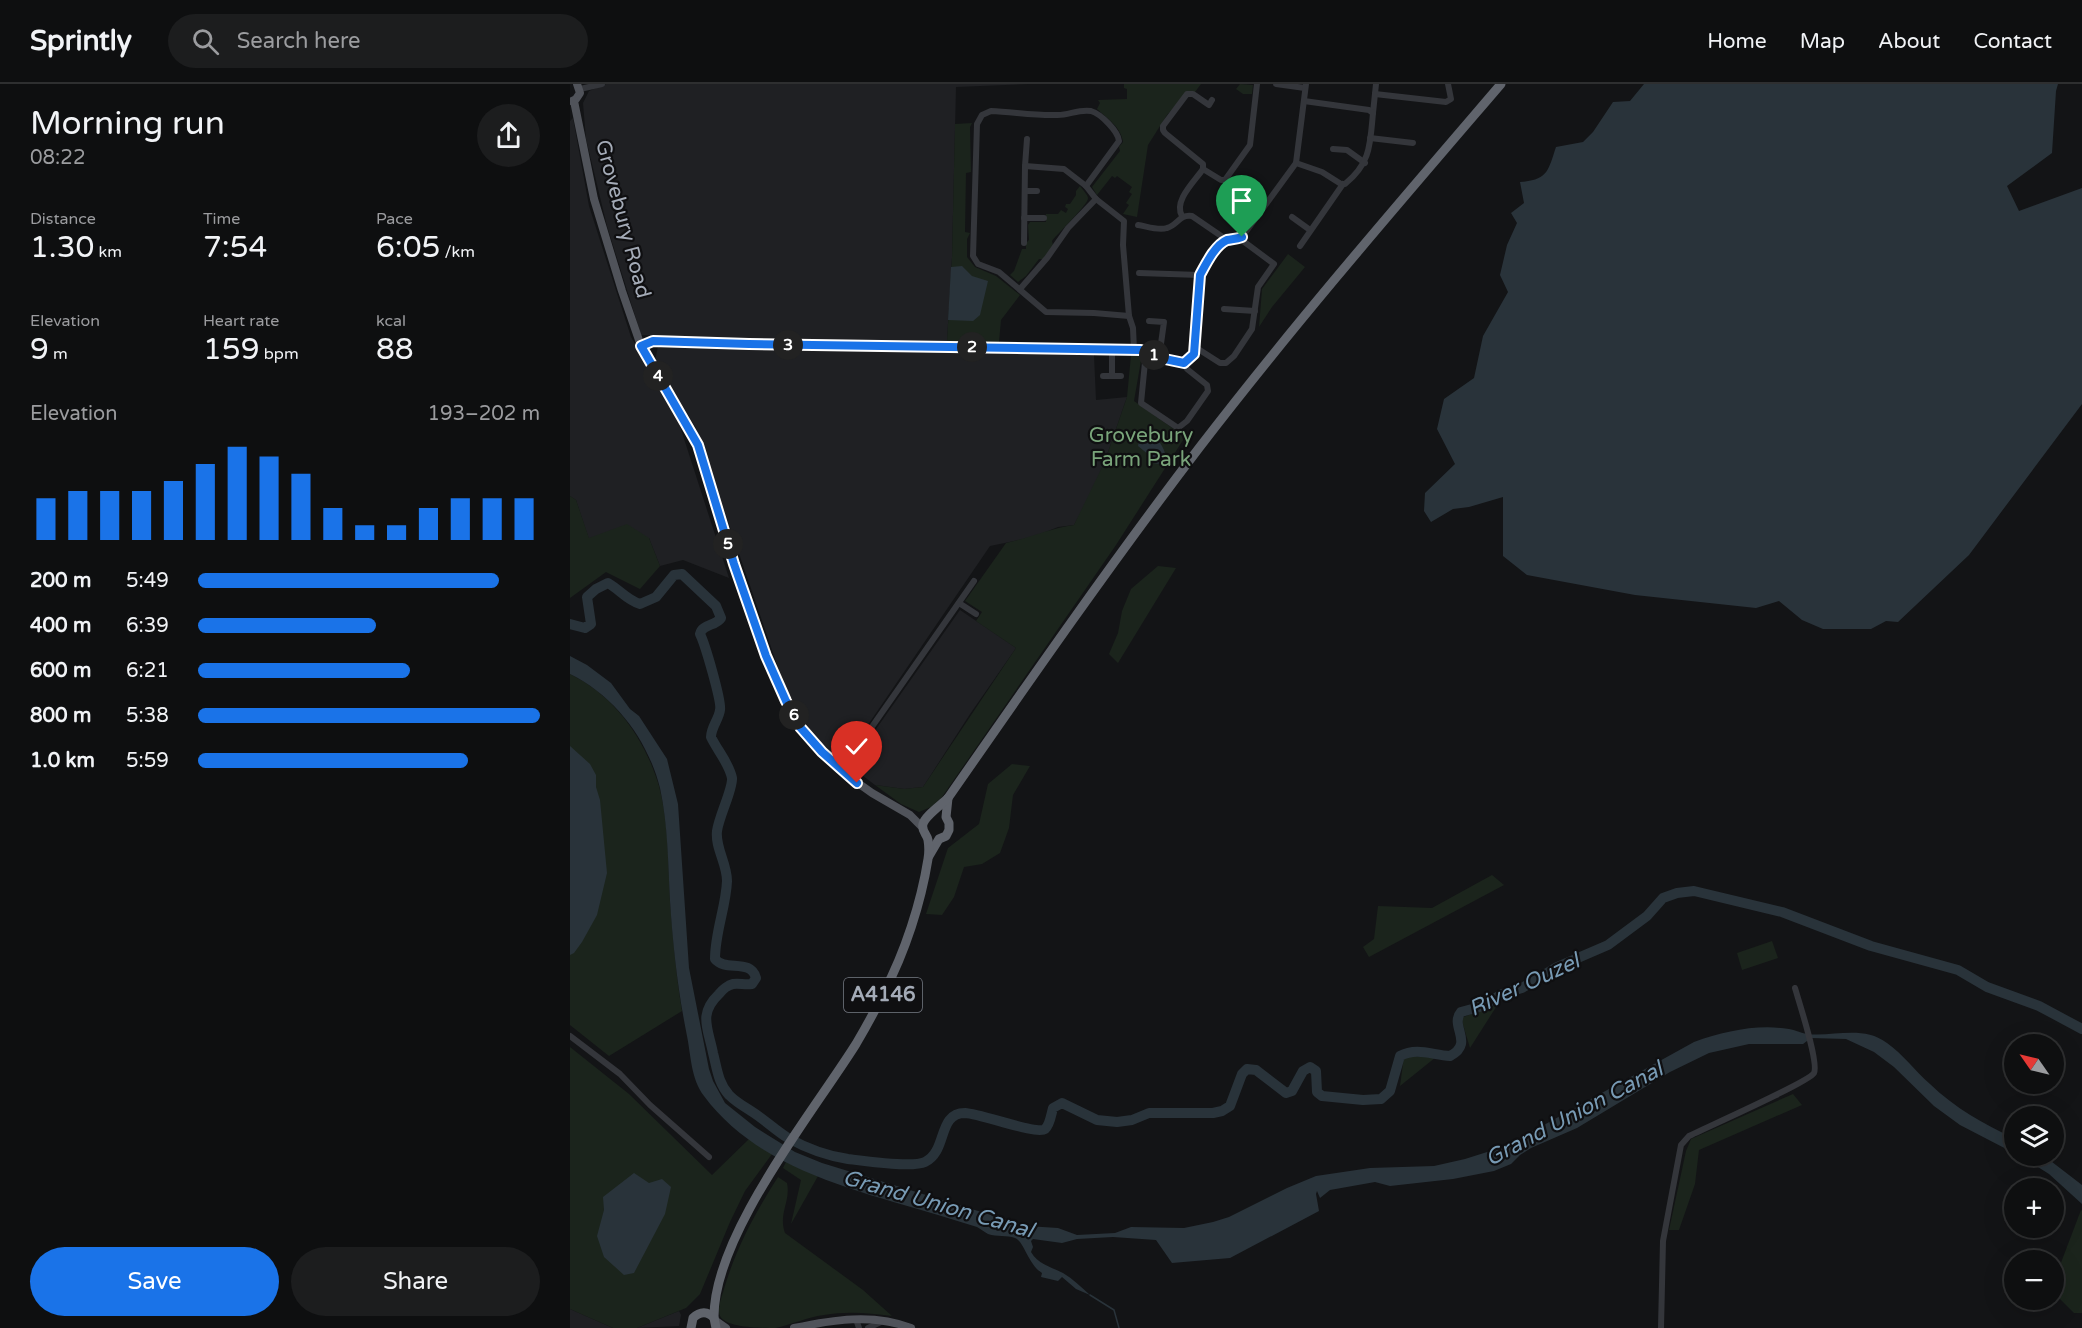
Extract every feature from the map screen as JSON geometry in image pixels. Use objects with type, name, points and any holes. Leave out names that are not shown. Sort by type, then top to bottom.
[{"type":"highway","name":"A4146","points":[[928,857],[924,831],[931,814],[948,798],[1110,568],[1199,448],[1274,353],[1501,84]]},
{"type":"highway","name":"A4146","points":[[698,1314],[715,1293],[733,1244],[765,1184],[857,1042],[885,990],[905,943],[919,898],[928,857],[939,839],[946,836],[949,830],[950,823],[946,817],[948,798]]},
{"type":"highway","points":[[931,814],[941,813],[946,817]]},
{"type":"highway","points":[[924,831],[932,839],[939,839]]},
{"type":"highway","name":"A4146","points":[[715,1293],[715,1322]]},
{"type":"highway","points":[[691,1328],[693,1318],[698,1314],[707,1313],[715,1322]]},
{"type":"main road","name":"Grovebury Road","points":[[578,86],[579,97],[572,101],[594,199],[622,291],[641,346],[698,445],[734,564],[777,682],[800,727],[822,752],[841,771],[872,793],[910,815],[924,831]]},
{"type":"main road","name":"Grovebury Road","points":[[910,815],[931,814]]},
{"type":"main road","points":[[794,1328],[853,1319],[883,1320],[911,1328]]},
{"type":"main road","points":[[715,1322],[726,1328]]},
{"type":"street","points":[[578,86],[602,84]]},
{"type":"street","points":[[1209,105],[1193,94],[1187,94],[1163,126],[1163,130],[1201,161],[1203,169],[1225,180],[1250,145],[1257,84]]},
{"type":"street","points":[[641,346],[653,341],[1134,350],[1184,363],[1191,358],[1195,346],[1200,275],[1205,265],[1227,240],[1239,238],[1296,163],[1306,86],[1276,84]]},
{"type":"street","points":[[1300,246],[1342,184],[1349,181],[1365,163],[1369,153],[1376,84]]},
{"type":"street","points":[[1375,94],[1446,102],[1451,99],[1448,84]]},
{"type":"street","points":[[1304,101],[1361,108],[1373,113]]},
{"type":"street","points":[[1086,186],[1119,141],[1117,134],[1096,114],[1090,111],[1075,111],[1060,115],[991,111],[982,115],[977,124],[973,256],[978,264],[999,272],[1046,312],[1129,316]]},
{"type":"street","points":[[1370,138],[1413,143]]},
{"type":"street","points":[[1024,243],[1027,139]]},
{"type":"street","points":[[1333,149],[1347,150],[1365,163]]},
{"type":"street","points":[[1296,163],[1322,172],[1342,184]]},
{"type":"street","points":[[1025,166],[1064,169],[1086,186],[1096,199],[1124,220],[1123,245],[1134,350]]},
{"type":"street","points":[[1182,216],[1179,211],[1180,202],[1203,169]]},
{"type":"street","points":[[1025,191],[1037,191]]},
{"type":"street","points":[[1020,289],[1047,258],[1068,228],[1096,199]]},
{"type":"street","points":[[1138,225],[1164,229],[1174,224],[1182,216],[1192,216],[1227,240]]},
{"type":"street","points":[[1024,218],[1044,218]]},
{"type":"street","points":[[1292,218],[1310,230]]},
{"type":"street","points":[[1195,346],[1220,363],[1229,362],[1252,329],[1258,287],[1274,264],[1239,238]]},
{"type":"street","points":[[1139,273],[1200,275]]},
{"type":"street","points":[[1224,309],[1255,311]]},
{"type":"street","points":[[1149,321],[1164,322],[1160,358]]},
{"type":"street","points":[[1112,350],[1112,376]]},
{"type":"street","points":[[1146,352],[1141,403],[1178,428],[1187,421],[1208,391],[1207,385],[1187,369],[1184,363]]},
{"type":"street","points":[[1103,376],[1121,376]]},
{"type":"street","points":[[841,771],[974,581]]},
{"type":"street","points":[[959,603],[976,614]]},
{"type":"street","points":[[1661,1328],[1663,1241],[1681,1145],[1689,1136],[1793,1087],[1814,1072],[1815,1066],[1807,1030],[1795,988]]},
{"type":"street","points":[[570,1036],[620,1074],[650,1105],[709,1157]]},
{"type":"street","points":[[850,1328],[853,1319]]},
{"type":"street","points":[[853,1319],[859,1328]]},
{"type":"street","points":[[868,1328],[883,1320]]},
{"type":"shaded area","points":[[606,84],[1029,84],[956,87],[952,258],[947,341],[803,341],[641,335],[607,226],[586,139],[583,103],[589,91]]},
{"type":"shaded area","points":[[573,118],[589,206],[631,337],[676,414],[729,578],[683,560],[660,566],[649,538],[589,539],[576,500],[570,496],[570,121]]},
{"type":"shaded area","points":[[658,346],[1094,355],[1096,400],[1127,397],[1105,461],[1074,525],[1058,527],[1033,537],[990,546],[861,735],[845,754],[835,755],[815,737],[805,723],[783,682],[696,428],[655,361]]},
{"type":"shaded area","points":[[960,610],[1016,648],[923,787],[904,789],[875,785],[850,766]]},
{"type":"shaded area","points":[[570,1309],[613,1328],[570,1328]]},
{"type":"shaded area","points":[[679,1311],[681,1315],[679,1326],[637,1328]]},
{"type":"green space","points":[[1124,84],[1201,84],[1195,92],[1176,105],[1167,115],[1148,145],[1137,217],[1123,214],[1129,205],[1126,203],[1132,194],[1129,192],[1132,187],[1117,176],[1115,178],[1112,176],[1097,195],[1092,187],[1120,151],[1119,147],[1123,142],[1117,128],[1097,109],[1100,103],[1098,100],[1127,99],[1127,89],[1124,88]]},
{"type":"green space","points":[[1240,84],[1253,85],[1252,94],[1243,94],[1236,89]]},
{"type":"green space","points":[[972,123],[970,127],[971,172],[966,173],[965,232],[970,233],[967,239],[967,257],[975,267],[996,276],[1020,295],[1001,320],[999,342],[947,341],[952,258],[955,124]]},
{"type":"green space","points":[[1080,186],[1088,197],[1087,201],[1052,241],[1053,245],[1043,259],[1039,259],[1026,276],[1018,282],[1010,275],[1014,271],[1022,249],[1026,249],[1026,243],[1029,240],[1028,225],[1030,222],[1046,222],[1046,214],[1058,214],[1061,210],[1066,213],[1068,209],[1065,207],[1066,204],[1070,204]]},
{"type":"green space","points":[[1288,254],[1305,267],[1272,307],[1259,327],[1262,289]]},
{"type":"green space","name":"Grovebury Farm Park","points":[[1131,355],[1142,355],[1134,401],[1185,437],[1116,545],[942,797],[931,807],[919,812],[901,804],[875,785],[904,789],[923,787],[1016,648],[976,621],[982,612],[965,601],[1006,543],[1074,525],[1105,461],[1127,397]]},
{"type":"green space","points":[[570,496],[576,500],[589,538],[627,524],[649,538],[660,566],[640,589],[606,572],[570,598]]},
{"type":"green space","points":[[1158,566],[1176,568],[1118,663],[1109,654],[1131,589]]},
{"type":"green space","points":[[570,674],[601,694],[637,736],[659,786],[666,829],[672,929],[682,1011],[609,1056],[570,1025]]},
{"type":"green space","points":[[1012,764],[1030,766],[1013,795],[1009,828],[1000,853],[982,864],[964,867],[954,897],[942,915],[926,914],[948,848],[979,824],[988,784]]},
{"type":"green space","points":[[1492,875],[1504,885],[1369,957],[1363,947],[1374,939],[1378,906],[1432,908]]},
{"type":"green space","points":[[1772,941],[1778,958],[1742,970],[1737,953]]},
{"type":"green space","points":[[1498,1004],[1470,1048],[1461,1018]]},
{"type":"green space","points":[[570,1047],[629,1094],[712,1175],[749,1139],[772,1154],[745,1191],[700,1294],[686,1308],[637,1328],[613,1328],[570,1309]]},
{"type":"green space","points":[[1404,1056],[1436,1057],[1400,1086]]},
{"type":"green space","points":[[1793,1094],[1802,1105],[1699,1150],[1695,1184],[1679,1230],[1669,1230],[1686,1151],[1691,1139]]},
{"type":"green space","points":[[786,1162],[818,1176],[791,1224],[801,1180],[783,1168]]},
{"type":"green space","points":[[778,1177],[787,1183],[788,1190],[783,1220],[785,1233],[863,1290],[892,1316],[858,1313],[833,1314],[811,1317],[775,1328],[736,1325],[720,1316],[720,1302],[734,1259],[754,1217]]},
{"type":"green space","points":[[2081,1210],[2082,1313],[2074,1313],[2064,1303],[2064,1255]]},
{"type":"water","points":[[1644,84],[2058,84],[2052,153],[2007,186],[2019,211],[2082,188],[2082,404],[1969,555],[1898,622],[1886,621],[1871,629],[1823,629],[1802,620],[1779,601],[1756,608],[1635,595],[1527,575],[1503,556],[1503,497],[1453,509],[1431,522],[1424,511],[1425,493],[1455,464],[1437,429],[1444,399],[1474,378],[1483,336],[1508,292],[1500,275],[1507,245],[1517,223],[1511,213],[1524,203],[1520,182],[1536,179],[1546,173],[1556,147],[1583,142],[1593,132],[1613,102],[1630,101]]},
{"type":"water","points":[[962,266],[972,276],[988,281],[980,315],[973,321],[948,320],[951,267]]},
{"type":"water","points":[[1145,436],[1155,439],[1162,446],[1165,453],[1160,464],[1153,463],[1149,455],[1138,446],[1139,441]]},
{"type":"water","name":"Grand Union Canal","points":[[570,656],[587,665],[611,683],[630,709],[639,716],[667,759],[678,804],[689,968],[713,1081],[725,1103],[755,1127],[795,1152],[822,1163],[1027,1226],[1058,1228],[1077,1235],[1115,1233],[1131,1227],[1184,1228],[1229,1217],[1316,1176],[1370,1168],[1434,1166],[1506,1146],[1694,1042],[1729,1032],[1765,1027],[1817,1035],[1858,1033],[1878,1038],[1898,1052],[1949,1101],[2004,1133],[2004,1148],[1960,1125],[1934,1106],[1894,1067],[1874,1052],[1846,1039],[1811,1038],[1803,1044],[1749,1044],[1709,1053],[1670,1072],[1577,1128],[1531,1148],[1511,1164],[1494,1171],[1453,1179],[1390,1186],[1375,1182],[1330,1190],[1320,1198],[1317,1191],[1319,1211],[1230,1258],[1172,1263],[1156,1240],[1113,1237],[1077,1239],[1062,1243],[1033,1239],[1031,1241],[1033,1247],[1031,1252],[1037,1260],[1067,1275],[1090,1295],[1076,1289],[1062,1277],[1058,1281],[1041,1277],[1042,1273],[1015,1238],[988,1234],[977,1227],[842,1186],[780,1159],[752,1142],[726,1121],[704,1096],[696,1082],[692,1067],[678,986],[666,830],[663,802],[655,770],[638,737],[615,707],[586,683],[570,674]]},
{"type":"water","points":[[570,746],[590,764],[596,775],[607,873],[597,915],[582,942],[570,955]]},
{"type":"water","points":[[2036,1166],[2057,1166],[2082,1185],[2082,1204],[2064,1188],[2064,1178],[2053,1178]]},
{"type":"water","points":[[634,1173],[649,1183],[662,1179],[671,1187],[665,1214],[634,1273],[624,1275],[604,1257],[597,1236],[604,1210],[603,1197]]},
{"type":"waterway","name":"River Ouzel","points":[[570,624],[585,628],[591,624],[587,597],[608,583],[640,604],[656,597],[674,575],[682,574],[716,606],[721,618],[703,628],[700,634],[713,673],[720,705],[711,737],[726,762],[732,783],[717,831],[727,881],[715,959],[725,965],[749,968],[756,978],[752,984],[733,984],[722,991],[708,1008],[707,1029],[718,1075],[729,1095],[788,1138],[833,1156],[888,1164],[919,1164],[932,1157],[937,1150],[950,1119],[965,1113],[1040,1130],[1045,1129],[1048,1125],[1053,1108],[1062,1103],[1097,1120],[1117,1122],[1132,1120],[1149,1113],[1213,1113],[1230,1106],[1242,1074],[1247,1069],[1256,1070],[1286,1093],[1292,1091],[1303,1071],[1310,1067],[1316,1071],[1317,1092],[1322,1096],[1363,1100],[1381,1099],[1390,1091],[1400,1056],[1412,1052],[1450,1056],[1457,1051],[1461,1046],[1458,1023],[1461,1012],[1483,1006],[1502,994],[1522,988],[1557,967],[1608,945],[1647,916],[1663,898],[1694,891],[1782,912],[1871,946],[1958,970],[1987,987],[2039,1006],[2082,1029]]},
{"type":"waterway","points":[[1090,1295],[1114,1310],[1119,1328]]},
{"type":"route","points":[[857,783],[841,771],[800,727],[786,701],[772,672],[734,564],[698,445],[641,346],[653,341],[1141,350],[1160,358],[1184,363],[1194,354],[1200,275],[1220,246],[1227,240],[1242,237]]}]
